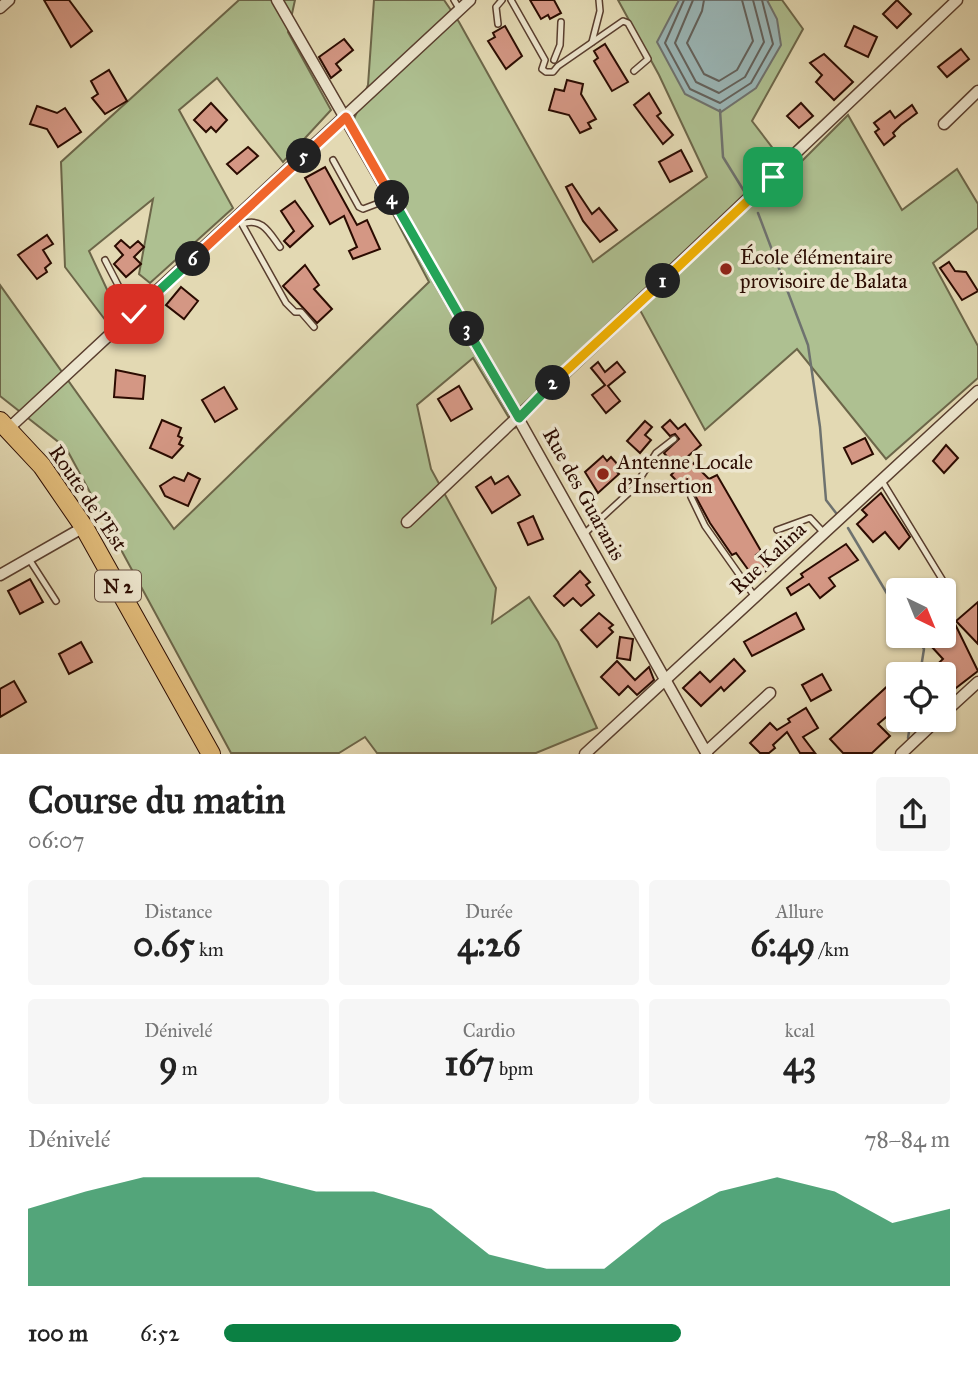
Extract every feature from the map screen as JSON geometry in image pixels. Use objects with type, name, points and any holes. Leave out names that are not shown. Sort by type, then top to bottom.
[{"type":"main road","name":"Route de l'Est","points":[[3,426],[42,466],[84,527],[211,754]]},
{"type":"street","points":[[0,8],[9,0]]},
{"type":"street","name":"Rue des Guaranis","points":[[277,0],[519,418],[706,753]]},
{"type":"street","points":[[3,426],[240,221],[457,5],[470,0]]},
{"type":"street","points":[[407,522],[957,0]]},
{"type":"street","points":[[944,124],[978,91]]},
{"type":"street","name":"Rue Kalina","points":[[585,754],[978,391]]},
{"type":"street","points":[[0,575],[84,527]]},
{"type":"street","points":[[956,702],[978,682]]},
{"type":"street","points":[[706,753],[770,693]]},
{"type":"street","points":[[901,754],[924,732]]},
{"type":"lane","points":[[498,24],[496,7],[502,0]]},
{"type":"lane","points":[[511,0],[545,60],[556,63],[623,21],[628,23],[648,59],[634,71]]},
{"type":"lane","points":[[592,42],[600,11],[599,0]]},
{"type":"lane","points":[[545,60],[542,69],[553,72],[560,45],[561,22]]},
{"type":"lane","points":[[334,160],[359,207],[363,209],[392,198]]},
{"type":"lane","points":[[280,247],[265,226],[253,220],[240,221],[286,303],[296,312],[301,312],[314,327]]},
{"type":"lane","points":[[105,260],[127,306],[134,314]]},
{"type":"lane","points":[[584,534],[634,488],[656,453],[674,439]]},
{"type":"lane","points":[[882,481],[941,578]]},
{"type":"lane","points":[[691,497],[705,526],[755,597]]},
{"type":"lane","points":[[777,530],[810,518],[824,533]]},
{"type":"lane","points":[[28,558],[56,601]]},
{"type":"green space","points":[[239,0],[295,0],[288,32],[331,110],[283,162],[217,78],[179,110],[233,208],[150,283],[139,274],[153,199],[89,251],[118,313],[106,321],[65,267],[61,162]]},
{"type":"green space","points":[[374,0],[444,0],[459,22],[593,262],[707,177],[659,75],[618,0],[782,0],[803,29],[752,121],[791,172],[848,115],[902,210],[957,169],[978,204],[978,228],[933,263],[978,346],[978,378],[886,459],[797,349],[705,430],[640,310],[515,428],[473,358],[417,405],[431,469],[496,588],[492,623],[529,597],[558,642],[597,728],[536,753],[377,753],[365,737],[339,753],[231,753],[66,448],[0,396],[0,285],[174,529],[429,282],[349,131],[368,85]]},
{"type":"water","points":[[679,0],[767,0],[777,19],[781,45],[756,88],[721,112],[685,94],[657,42]]},
{"type":"building","points":[[44,0],[69,0],[92,31],[71,47]]},
{"type":"building","points":[[530,0],[554,0],[561,13],[550,19],[548,15],[541,19]]},
{"type":"building","points":[[897,0],[911,14],[897,28],[883,14]]},
{"type":"building","points":[[505,26],[522,56],[506,69],[488,41],[495,37],[493,33]]},
{"type":"building","points":[[854,26],[877,37],[868,57],[845,46]]},
{"type":"building","points":[[344,39],[353,50],[336,64],[341,70],[331,78],[319,57]]},
{"type":"building","points":[[605,44],[628,82],[612,91],[594,61],[598,58],[594,51]]},
{"type":"building","points":[[961,49],[969,59],[947,77],[938,67]]},
{"type":"building","points":[[824,54],[853,82],[834,100],[816,82],[822,75],[810,63]]},
{"type":"building","points":[[109,70],[127,101],[105,114],[92,98],[98,94],[91,81]]},
{"type":"building","points":[[567,80],[583,84],[581,94],[596,119],[588,123],[591,128],[580,133],[569,115],[549,110],[555,89],[564,91]]},
{"type":"building","points":[[649,93],[661,113],[657,116],[673,135],[663,144],[634,105]]},
{"type":"building","points":[[211,103],[227,120],[216,132],[211,127],[206,132],[194,120]]},
{"type":"building","points":[[801,103],[813,116],[799,128],[787,116]]},
{"type":"building","points":[[912,105],[917,113],[901,125],[893,133],[895,136],[884,145],[875,132],[879,129],[874,123],[890,111],[895,118]]},
{"type":"building","points":[[37,106],[57,113],[65,108],[81,132],[58,147],[47,129],[30,124]]},
{"type":"building","points":[[248,147],[258,156],[237,174],[227,164]]},
{"type":"building","points":[[681,150],[692,171],[670,182],[659,162]]},
{"type":"building","points":[[325,167],[357,225],[367,220],[380,249],[353,259],[349,251],[357,247],[344,216],[330,224],[305,178]]},
{"type":"building","points":[[572,184],[592,214],[599,208],[617,230],[600,242],[583,221],[566,187]]},
{"type":"building","points":[[295,201],[313,226],[290,247],[284,241],[294,231],[281,211]]},
{"type":"building","points":[[47,235],[53,244],[43,250],[51,263],[45,268],[47,272],[37,279],[18,255]]},
{"type":"building","points":[[121,240],[130,248],[138,241],[144,247],[134,257],[141,264],[126,277],[114,264],[123,255],[115,246]]},
{"type":"building","points":[[949,262],[955,271],[966,272],[978,291],[962,300],[940,268]]},
{"type":"building","points":[[305,265],[319,285],[314,289],[332,309],[317,323],[283,286]]},
{"type":"building","points":[[181,287],[198,301],[184,319],[166,305]]},
{"type":"building","points":[[598,362],[605,372],[617,362],[625,372],[608,386],[620,401],[606,413],[592,395],[605,385],[591,368]]},
{"type":"building","points":[[116,370],[145,376],[143,399],[114,397]]},
{"type":"building","points":[[459,386],[472,409],[451,421],[438,399]]},
{"type":"building","points":[[224,387],[237,409],[215,422],[202,400]]},
{"type":"building","points":[[162,420],[181,428],[178,436],[182,438],[179,444],[183,446],[172,458],[150,448]]},
{"type":"building","points":[[670,420],[678,429],[685,424],[701,445],[687,457],[709,479],[717,475],[761,551],[756,555],[767,570],[755,579],[736,553],[732,555],[691,488],[687,492],[671,475],[677,469],[664,453],[679,439],[675,434],[670,436],[662,427]]},
{"type":"building","points":[[645,421],[652,427],[645,435],[651,440],[640,453],[627,441]]},
{"type":"building","points":[[865,438],[873,454],[852,464],[844,448]]},
{"type":"building","points":[[946,445],[958,458],[944,473],[933,461]]},
{"type":"building","points":[[603,456],[607,461],[611,457],[619,466],[615,470],[619,474],[598,493],[585,472]]},
{"type":"building","points":[[188,473],[200,479],[188,506],[165,496],[160,486],[174,477],[184,481]]},
{"type":"building","points":[[508,476],[520,495],[492,513],[476,487],[491,477],[495,484]]},
{"type":"building","points":[[881,493],[910,537],[899,549],[885,532],[873,542],[857,524],[867,515],[862,510]]},
{"type":"building","points":[[533,516],[543,539],[528,545],[518,523]]},
{"type":"building","points":[[846,544],[858,560],[829,578],[835,586],[820,598],[809,584],[791,595],[787,588],[803,577],[801,574]]},
{"type":"building","points":[[580,571],[590,582],[586,585],[594,595],[581,606],[573,598],[564,606],[554,596]]},
{"type":"building","points":[[30,579],[43,602],[20,614],[8,591]]},
{"type":"building","points":[[978,602],[978,644],[956,621]]},
{"type":"building","points":[[599,613],[613,625],[609,628],[613,632],[597,647],[581,630]]},
{"type":"building","points":[[796,613],[804,629],[752,656],[744,642]]},
{"type":"building","points":[[956,626],[978,671],[956,688],[956,662],[940,662],[943,659],[933,648],[956,648]]},
{"type":"building","points":[[620,637],[633,639],[630,660],[617,658]]},
{"type":"building","points":[[81,642],[92,662],[69,674],[59,654]]},
{"type":"building","points":[[734,659],[745,671],[724,691],[721,687],[701,706],[683,688],[700,672],[710,682]]},
{"type":"building","points":[[617,661],[635,680],[649,667],[654,680],[637,695],[628,686],[619,695],[601,677]]},
{"type":"building","points":[[822,674],[831,690],[811,701],[802,685]]},
{"type":"building","points":[[14,681],[26,702],[0,717],[0,689]]},
{"type":"building","points":[[886,687],[886,717],[878,724],[890,736],[872,753],[843,753],[830,739]]},
{"type":"building","points":[[806,708],[818,728],[803,737],[815,753],[800,753],[787,732],[773,745],[775,748],[769,753],[760,753],[750,743],[770,723],[777,730],[790,722],[788,719]]},
{"type":"waterway","points":[[720,110],[723,157],[744,191]]},
{"type":"waterway","points":[[758,213],[808,345],[820,427],[826,500],[836,513]]},
{"type":"waterway","points":[[848,528],[886,592]]},
{"type":"waterway","points":[[922,662],[923,648]]},
{"type":"waterway","points":[[908,738],[909,732]]},
{"type":"place","name":"École élémentaire provisoire de Balata","points":[[726,269]]},
{"type":"place","name":"Antenne Locale d'Insertion","points":[[603,474]]},
{"type":"route","points":[[134,314],[346,117],[519,418],[521,413],[773,177]]}]
